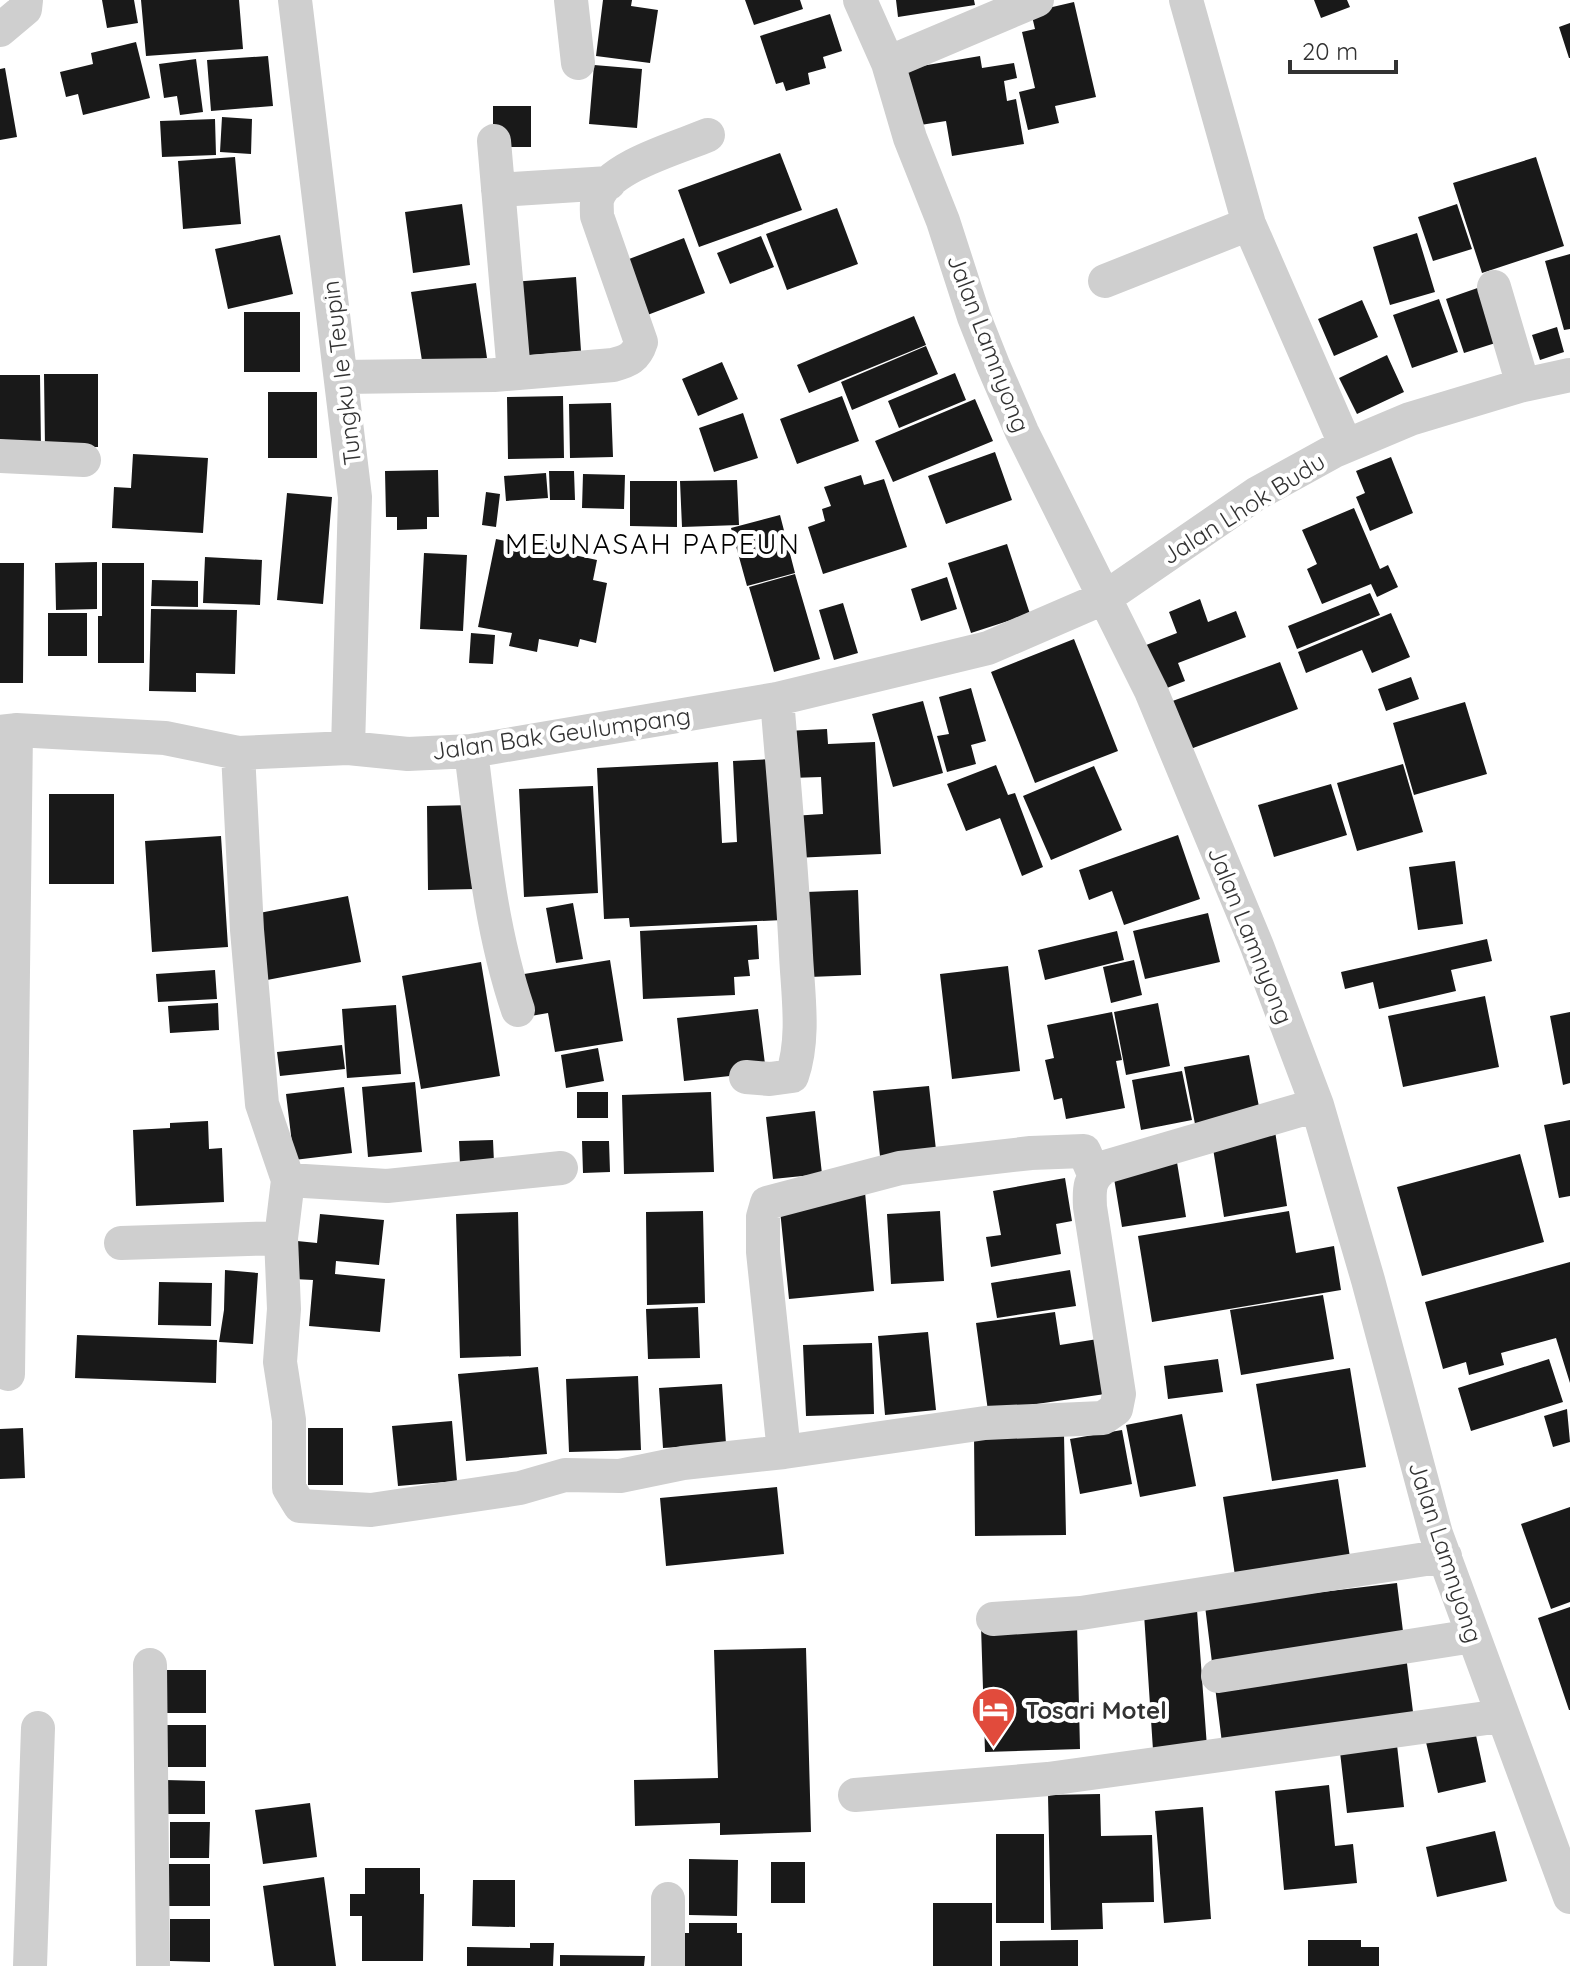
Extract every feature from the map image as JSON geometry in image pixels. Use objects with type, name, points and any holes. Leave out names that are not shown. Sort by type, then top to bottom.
[{"type":"street","points":[[0,30],[25,9],[26,0]]},
{"type":"street","name":"Tungku Ie Teupin","points":[[295,0],[355,497],[348,748]]},
{"type":"street","points":[[571,0],[578,63]]},
{"type":"street","name":"Jalan Lamnyong","points":[[860,0],[888,63],[910,138],[943,221],[993,365],[1022,432],[1151,691],[1257,946],[1317,1105],[1445,1556],[1501,1716],[1570,1897]]},
{"type":"street","points":[[888,63],[1037,0]]},
{"type":"street","points":[[1186,0],[1249,224],[1346,446]]},
{"type":"street","points":[[342,377],[514,373],[613,365],[628,361],[637,354],[641,342],[597,216],[598,197],[609,183],[629,168],[708,135]]},
{"type":"street","points":[[494,141],[514,373]]},
{"type":"street","points":[[498,190],[609,183]]},
{"type":"street","points":[[1105,281],[1249,224]]},
{"type":"street","points":[[1494,287],[1523,385]]},
{"type":"street","name":"Jalan Lhok Budu","points":[[1106,597],[1256,494],[1346,446],[1410,419],[1523,385],[1570,375]]},
{"type":"street","points":[[0,456],[84,460]]},
{"type":"street","name":"Jalan Bak Geulumpang","points":[[8,731],[165,738],[238,753],[348,748],[408,754],[471,751],[777,699],[988,648],[1106,597]]},
{"type":"street","points":[[746,1077],[770,1079],[792,1076],[799,1057],[792,871],[777,699]]},
{"type":"street","points":[[8,731],[8,1374]]},
{"type":"street","points":[[471,751],[487,878],[509,984],[518,1010]]},
{"type":"street","points":[[238,753],[247,930],[262,1104],[288,1180],[281,1238],[284,1309],[280,1362],[289,1420],[289,1488],[300,1506],[371,1510],[520,1488],[565,1475],[620,1476],[683,1463],[985,1423],[1103,1418],[1112,1415],[1119,1394],[1090,1207],[1089,1188],[1094,1174],[1105,1167],[1317,1105]]},
{"type":"street","points":[[784,1452],[763,1252],[763,1217],[767,1203],[900,1168],[1031,1153],[1084,1151],[1094,1174]]},
{"type":"street","points":[[288,1180],[387,1186],[561,1168]]},
{"type":"street","points":[[121,1243],[281,1238]]},
{"type":"street","points":[[993,1619],[1081,1613],[1445,1556]]},
{"type":"street","points":[[1218,1676],[1473,1636]]},
{"type":"street","points":[[150,1665],[153,1966]]},
{"type":"street","points":[[855,1795],[1048,1779],[1501,1716]]},
{"type":"street","points":[[30,1966],[38,1728]]},
{"type":"street","points":[[668,1899],[668,1966]]},
{"type":"building","points":[[102,0],[134,0],[138,23],[107,28]]},
{"type":"building","points":[[141,0],[239,0],[243,49],[146,56]]},
{"type":"building","points":[[603,0],[632,0],[631,6],[658,10],[650,63],[596,56]]},
{"type":"building","points":[[745,0],[800,0],[803,9],[754,25]]},
{"type":"building","points":[[896,0],[974,0],[975,5],[898,17]]},
{"type":"building","points":[[1314,0],[1347,0],[1350,7],[1321,18]]},
{"type":"building","points":[[1074,2],[1096,97],[1055,106],[1059,123],[1028,130],[1019,92],[1035,88],[1022,32],[1035,29],[1031,12]]},
{"type":"building","points":[[830,14],[842,51],[823,57],[826,68],[808,73],[810,84],[786,91],[783,82],[776,84],[760,36]]},
{"type":"building","points":[[1570,23],[1570,58],[1569,58],[1559,27]]},
{"type":"building","points":[[136,42],[150,98],[83,115],[78,94],[66,97],[60,72],[93,64],[91,53]]},
{"type":"building","points":[[268,56],[273,106],[211,111],[207,60]]},
{"type":"building","points":[[980,56],[982,68],[1014,63],[1017,78],[1004,81],[1007,101],[1016,99],[1024,144],[952,156],[946,121],[914,126],[904,69]]},
{"type":"building","points":[[196,59],[203,112],[180,115],[177,96],[164,98],[159,64]]},
{"type":"building","points":[[594,65],[642,69],[637,128],[589,124]]},
{"type":"building","points":[[5,68],[17,137],[0,140],[0,69]]},
{"type":"building","points":[[493,106],[531,106],[531,147],[493,147]]},
{"type":"building","points":[[222,117],[252,119],[251,154],[220,152]]},
{"type":"building","points":[[215,119],[216,155],[162,157],[160,121]]},
{"type":"building","points":[[780,153],[802,210],[699,247],[678,190]]},
{"type":"building","points":[[235,157],[241,224],[183,229],[178,161]]},
{"type":"building","points":[[1536,157],[1564,246],[1482,273],[1453,183]]},
{"type":"building","points":[[462,204],[470,265],[413,273],[405,212]]},
{"type":"building","points":[[1457,204],[1472,249],[1433,261],[1418,217]]},
{"type":"building","points":[[837,208],[858,264],[787,290],[766,234]]},
{"type":"building","points":[[1417,233],[1435,292],[1390,305],[1373,247]]},
{"type":"building","points":[[280,235],[293,294],[228,309],[215,249]]},
{"type":"building","points":[[761,236],[774,267],[730,284],[717,253]]},
{"type":"building","points":[[684,238],[705,293],[637,319],[616,264]]},
{"type":"building","points":[[1570,254],[1570,329],[1564,330],[1545,261]]},
{"type":"building","points":[[576,277],[581,351],[518,356],[512,282]]},
{"type":"building","points":[[476,283],[487,358],[423,367],[411,292]]},
{"type":"building","points":[[1489,284],[1508,339],[1464,353],[1446,299]]},
{"type":"building","points":[[1439,299],[1458,352],[1412,368],[1393,315]]},
{"type":"building","points":[[1362,300],[1378,337],[1334,356],[1318,319]]},
{"type":"building","points":[[244,312],[300,312],[300,372],[244,372]]},
{"type":"building","points":[[914,316],[926,345],[809,393],[797,365]]},
{"type":"building","points":[[1557,327],[1564,352],[1540,360],[1532,335]]},
{"type":"building","points":[[926,346],[938,374],[852,410],[841,382]]},
{"type":"building","points":[[1387,355],[1404,392],[1357,414],[1339,378]]},
{"type":"building","points":[[722,362],[738,399],[698,416],[682,379]]},
{"type":"building","points":[[955,373],[966,400],[899,428],[888,401]]},
{"type":"building","points":[[44,374],[98,374],[98,447],[45,448]]},
{"type":"building","points":[[0,375],[40,375],[41,448],[0,448]]},
{"type":"building","points":[[268,392],[317,392],[317,458],[268,458]]},
{"type":"building","points":[[563,396],[564,458],[508,459],[507,397]]},
{"type":"building","points":[[842,396],[859,441],[797,464],[780,419]]},
{"type":"building","points":[[975,399],[993,441],[893,482],[875,441]]},
{"type":"building","points":[[611,403],[613,457],[570,458],[569,404]]},
{"type":"building","points":[[743,413],[758,458],[714,472],[699,428]]},
{"type":"building","points":[[995,452],[1012,500],[946,524],[928,476]]},
{"type":"building","points":[[133,454],[208,458],[203,533],[112,528],[114,487],[131,488]]},
{"type":"building","points":[[1391,457],[1413,513],[1370,531],[1356,497],[1365,493],[1356,471]]},
{"type":"building","points":[[438,470],[439,517],[427,517],[427,529],[397,530],[397,517],[386,517],[385,471]]},
{"type":"building","points":[[549,471],[574,471],[575,500],[550,500]]},
{"type":"building","points":[[546,473],[548,498],[506,501],[504,476]]},
{"type":"building","points":[[583,474],[625,475],[624,509],[582,508]]},
{"type":"building","points":[[861,475],[864,485],[884,479],[907,547],[823,574],[808,527],[825,521],[822,509],[831,506],[824,487]]},
{"type":"building","points":[[737,480],[739,525],[682,527],[680,481]]},
{"type":"building","points":[[630,481],[677,481],[677,527],[630,526]]},
{"type":"building","points":[[486,492],[500,494],[496,527],[482,525]]},
{"type":"building","points":[[287,493],[332,497],[323,604],[277,600]]},
{"type":"building","points":[[1354,508],[1380,569],[1388,565],[1398,587],[1377,597],[1371,584],[1322,604],[1307,569],[1317,564],[1302,530]]},
{"type":"building","points":[[780,515],[795,573],[747,586],[731,528]]},
{"type":"building","name":"MEUNASAH PAPEUN","points":[[531,537],[561,543],[560,552],[597,560],[593,580],[607,583],[596,643],[580,639],[578,647],[539,639],[537,652],[509,646],[512,633],[478,627],[496,539],[529,546]]},
{"type":"building","points":[[1007,544],[1030,614],[971,633],[948,563]]},
{"type":"building","points":[[424,553],[467,555],[463,631],[420,629]]},
{"type":"building","points":[[205,557],[262,560],[260,605],[203,603]]},
{"type":"building","points":[[97,562],[97,609],[56,610],[55,563]]},
{"type":"building","points":[[0,563],[24,563],[23,683],[0,683]]},
{"type":"building","points":[[102,563],[144,563],[144,663],[98,663]]},
{"type":"building","points":[[795,574],[820,659],[774,672],[749,587]]},
{"type":"building","points":[[947,577],[957,609],[921,621],[911,589]]},
{"type":"building","points":[[152,580],[198,581],[198,607],[151,606]]},
{"type":"building","points":[[1370,593],[1380,615],[1297,649],[1288,626]]},
{"type":"building","points":[[1200,599],[1208,622],[1236,611],[1246,637],[1178,663],[1185,681],[1154,693],[1136,649],[1177,633],[1169,612]]},
{"type":"building","points":[[843,603],[858,653],[834,660],[819,610]]},
{"type":"building","points":[[151,609],[237,610],[235,674],[196,673],[196,692],[149,691]]},
{"type":"building","points":[[48,613],[87,613],[87,656],[48,656]]},
{"type":"building","points":[[1391,613],[1410,657],[1372,673],[1362,650],[1306,673],[1298,652]]},
{"type":"building","points":[[471,633],[495,635],[493,664],[469,663]]},
{"type":"building","points":[[1074,639],[1118,751],[1035,783],[991,672]]},
{"type":"building","points":[[1280,662],[1298,709],[1185,751],[1167,703]]},
{"type":"building","points":[[1411,677],[1419,699],[1386,711],[1378,689]]},
{"type":"building","points":[[971,688],[986,741],[971,745],[976,764],[947,772],[937,736],[949,734],[939,697]]},
{"type":"building","points":[[923,701],[943,773],[893,787],[872,714]]},
{"type":"building","points":[[1465,702],[1487,774],[1414,795],[1393,723]]},
{"type":"building","points":[[827,729],[828,744],[875,742],[881,854],[794,858],[792,816],[823,814],[821,777],[790,778],[787,731]]},
{"type":"building","points":[[775,759],[783,920],[630,927],[629,918],[604,919],[597,768],[718,762],[722,843],[737,842],[733,761]]},
{"type":"building","points":[[1403,764],[1423,832],[1357,851],[1337,783]]},
{"type":"building","points":[[996,765],[1008,795],[1015,793],[1043,867],[1022,876],[1000,818],[966,831],[947,784]]},
{"type":"building","points":[[1094,766],[1122,830],[1051,860],[1023,796]]},
{"type":"building","points":[[1331,784],[1347,835],[1274,857],[1258,805]]},
{"type":"building","points":[[593,786],[598,893],[524,897],[519,789]]},
{"type":"building","points":[[49,794],[114,794],[114,884],[49,884]]},
{"type":"building","points":[[474,805],[476,889],[428,890],[427,806]]},
{"type":"building","points":[[1178,835],[1200,899],[1124,925],[1112,891],[1089,900],[1079,870]]},
{"type":"building","points":[[221,836],[228,947],[152,952],[145,841]]},
{"type":"building","points":[[1455,861],[1463,924],[1418,930],[1409,867]]},
{"type":"building","points":[[858,890],[861,975],[809,977],[806,892]]},
{"type":"building","points":[[348,896],[361,962],[267,980],[254,914]]},
{"type":"building","points":[[573,903],[583,959],[556,963],[546,908]]},
{"type":"building","points":[[1208,913],[1220,962],[1145,979],[1133,931]]},
{"type":"building","points":[[757,925],[759,959],[748,960],[750,976],[734,977],[735,995],[643,999],[640,931]]},
{"type":"building","points":[[1117,931],[1124,960],[1045,980],[1038,950]]},
{"type":"building","points":[[1487,939],[1492,961],[1451,970],[1456,991],[1379,1009],[1373,982],[1345,989],[1341,972]]},
{"type":"building","points":[[610,960],[623,1041],[555,1052],[548,1013],[525,1017],[518,975]]},
{"type":"building","points":[[1134,960],[1142,995],[1111,1003],[1103,967]]},
{"type":"building","points":[[481,962],[500,1076],[421,1089],[402,976]]},
{"type":"building","points":[[1008,966],[1020,1071],[952,1079],[940,974]]},
{"type":"building","points":[[215,970],[217,999],[158,1002],[156,974]]},
{"type":"building","points":[[1485,996],[1499,1067],[1403,1087],[1388,1016]]},
{"type":"building","points":[[218,1003],[219,1030],[170,1033],[168,1006]]},
{"type":"building","points":[[1158,1003],[1170,1066],[1126,1075],[1114,1012]]},
{"type":"building","points":[[396,1005],[401,1074],[347,1078],[342,1009]]},
{"type":"building","points":[[758,1009],[766,1072],[684,1081],[677,1018]]},
{"type":"building","points":[[1112,1012],[1122,1060],[1116,1061],[1125,1108],[1066,1119],[1062,1098],[1054,1100],[1045,1060],[1054,1058],[1047,1025]]},
{"type":"building","points":[[1570,1012],[1570,1083],[1563,1085],[1550,1016]]},
{"type":"building","points":[[342,1045],[345,1069],[280,1076],[277,1052]]},
{"type":"building","points":[[598,1048],[604,1081],[566,1088],[561,1055]]},
{"type":"building","points":[[1249,1055],[1260,1112],[1195,1124],[1184,1067]]},
{"type":"building","points":[[1182,1071],[1192,1120],[1141,1130],[1132,1080]]},
{"type":"building","points":[[415,1082],[422,1152],[368,1157],[362,1087]]},
{"type":"building","points":[[929,1086],[936,1150],[880,1156],[873,1091]]},
{"type":"building","points":[[344,1087],[352,1153],[294,1160],[286,1094]]},
{"type":"building","points":[[577,1092],[608,1092],[608,1118],[577,1118]]},
{"type":"building","points":[[711,1092],[714,1172],[624,1174],[622,1095]]},
{"type":"building","points":[[815,1111],[822,1174],[773,1179],[766,1117]]},
{"type":"building","points":[[1570,1120],[1570,1196],[1559,1198],[1544,1125]]},
{"type":"building","points":[[208,1121],[209,1149],[222,1148],[224,1202],[136,1206],[133,1130],[170,1128],[170,1123]]},
{"type":"building","points":[[1274,1125],[1287,1206],[1224,1217],[1211,1136]]},
{"type":"building","points":[[493,1140],[494,1163],[460,1165],[459,1141]]},
{"type":"building","points":[[582,1141],[609,1141],[610,1172],[583,1173]]},
{"type":"building","points":[[1174,1144],[1186,1217],[1122,1227],[1110,1154]]},
{"type":"building","points":[[1520,1154],[1544,1242],[1422,1276],[1397,1187]]},
{"type":"building","points":[[1065,1178],[1072,1221],[1056,1224],[1061,1254],[991,1267],[986,1237],[1001,1235],[993,1191]]},
{"type":"building","points":[[865,1192],[874,1291],[789,1299],[779,1200]]},
{"type":"building","points":[[703,1211],[705,1303],[647,1305],[646,1212]]},
{"type":"building","points":[[940,1211],[944,1281],[891,1284],[887,1214]]},
{"type":"building","points":[[1289,1211],[1296,1253],[1334,1246],[1341,1290],[1152,1322],[1138,1236]]},
{"type":"building","points":[[518,1212],[521,1356],[460,1358],[456,1214]]},
{"type":"building","points":[[320,1214],[384,1220],[379,1265],[336,1261],[335,1274],[385,1279],[380,1332],[309,1326],[313,1280],[294,1279],[297,1241],[317,1243]]},
{"type":"building","points":[[1570,1262],[1570,1383],[1556,1338],[1501,1353],[1504,1365],[1469,1375],[1466,1362],[1443,1369],[1425,1302]]},
{"type":"building","points":[[225,1270],[258,1273],[253,1344],[219,1342]]},
{"type":"building","points":[[1070,1270],[1076,1306],[997,1318],[991,1283]]},
{"type":"building","points":[[159,1282],[212,1283],[211,1326],[158,1325]]},
{"type":"building","points":[[1323,1295],[1334,1359],[1241,1375],[1230,1310]]},
{"type":"building","points":[[698,1307],[700,1358],[648,1359],[646,1309]]},
{"type":"building","points":[[1055,1312],[1060,1345],[1104,1338],[1112,1393],[988,1411],[976,1323]]},
{"type":"building","points":[[928,1332],[936,1410],[885,1415],[878,1336]]},
{"type":"building","points":[[77,1335],[217,1340],[216,1383],[75,1378]]},
{"type":"building","points":[[872,1343],[874,1414],[806,1416],[803,1345]]},
{"type":"building","points":[[1218,1359],[1223,1392],[1168,1399],[1164,1366]]},
{"type":"building","points":[[1549,1359],[1563,1402],[1471,1431],[1458,1388]]},
{"type":"building","points":[[538,1367],[547,1454],[466,1461],[458,1374]]},
{"type":"building","points":[[1350,1368],[1366,1467],[1272,1481],[1256,1384]]},
{"type":"building","points":[[638,1376],[641,1450],[569,1452],[566,1379]]},
{"type":"building","points":[[722,1384],[726,1444],[663,1448],[659,1388]]},
{"type":"building","points":[[1567,1409],[1570,1442],[1553,1447],[1544,1416]]},
{"type":"building","points":[[1182,1414],[1196,1486],[1140,1497],[1126,1425]]},
{"type":"building","points":[[452,1421],[457,1481],[398,1486],[392,1426]]},
{"type":"building","points":[[23,1428],[25,1478],[0,1479],[0,1429]]},
{"type":"building","points":[[308,1428],[343,1428],[343,1485],[308,1485]]},
{"type":"building","points":[[1122,1430],[1132,1484],[1080,1494],[1070,1439]]},
{"type":"building","points":[[1064,1434],[1066,1535],[975,1536],[974,1435]]},
{"type":"building","points":[[1338,1479],[1351,1564],[1236,1582],[1223,1497]]},
{"type":"building","points":[[777,1487],[784,1554],[666,1566],[660,1498]]},
{"type":"building","points":[[1570,1507],[1570,1602],[1551,1609],[1521,1524]]},
{"type":"building","points":[[1397,1583],[1415,1728],[1223,1751],[1205,1606]]},
{"type":"building","points":[[1570,1607],[1570,1710],[1569,1710],[1538,1618]]},
{"type":"building","points":[[1197,1610],[1207,1747],[1153,1750],[1144,1614]]},
{"type":"building","points":[[1077,1623],[1080,1749],[985,1752],[981,1626]]},
{"type":"building","points":[[806,1648],[811,1832],[720,1835],[720,1823],[635,1826],[634,1780],[718,1778],[714,1650]]},
{"type":"building","points":[[162,1670],[206,1670],[206,1713],[162,1713]]},
{"type":"building","points":[[163,1725],[206,1725],[206,1767],[163,1767]]},
{"type":"building","points":[[1474,1726],[1486,1782],[1438,1793],[1425,1738]]},
{"type":"building","points":[[1397,1745],[1404,1807],[1347,1813],[1340,1752]]},
{"type":"building","points":[[165,1780],[205,1781],[205,1814],[165,1814]]},
{"type":"building","points":[[1329,1785],[1335,1846],[1353,1844],[1357,1883],[1284,1890],[1275,1791]]},
{"type":"building","points":[[1100,1794],[1101,1836],[1152,1835],[1154,1902],[1102,1903],[1103,1929],[1051,1930],[1048,1795]]},
{"type":"building","points":[[310,1803],[317,1857],[263,1864],[255,1810]]},
{"type":"building","points":[[1203,1807],[1211,1919],[1164,1923],[1155,1811]]},
{"type":"building","points":[[170,1822],[210,1822],[209,1858],[170,1858]]},
{"type":"building","points":[[1495,1831],[1507,1881],[1437,1897],[1426,1847]]},
{"type":"building","points":[[996,1834],[1044,1834],[1044,1923],[996,1923]]},
{"type":"building","points":[[689,1859],[738,1860],[737,1916],[689,1915]]},
{"type":"building","points":[[771,1862],[805,1862],[805,1903],[771,1903]]},
{"type":"building","points":[[167,1864],[210,1864],[210,1906],[167,1906]]},
{"type":"building","points":[[365,1868],[420,1868],[420,1894],[424,1894],[423,1961],[362,1961],[362,1916],[350,1916],[350,1894],[365,1894]]},
{"type":"building","points":[[324,1877],[336,1966],[274,1966],[263,1886]]},
{"type":"building","points":[[473,1880],[515,1880],[515,1927],[472,1926]]},
{"type":"building","points":[[933,1903],[992,1903],[992,1966],[933,1966]]},
{"type":"building","points":[[170,1919],[210,1919],[210,1962],[170,1961]]},
{"type":"building","points":[[689,1923],[737,1923],[737,1933],[742,1933],[742,1966],[680,1966],[681,1933],[689,1933]]},
{"type":"building","points":[[1078,1940],[1078,1966],[1000,1966],[1000,1941]]},
{"type":"building","points":[[1308,1940],[1361,1940],[1361,1947],[1379,1947],[1379,1966],[1308,1966]]},
{"type":"building","points":[[530,1943],[554,1943],[553,1966],[467,1966],[467,1947],[530,1948]]},
{"type":"building","points":[[560,1955],[645,1956],[644,1966],[560,1966]]},
{"type":"place","name":"Tosari Motel","points":[[994,1749]]},
{"type":"district","name":"MEUNASAH PAPEUN","points":[[653,543]]}]
